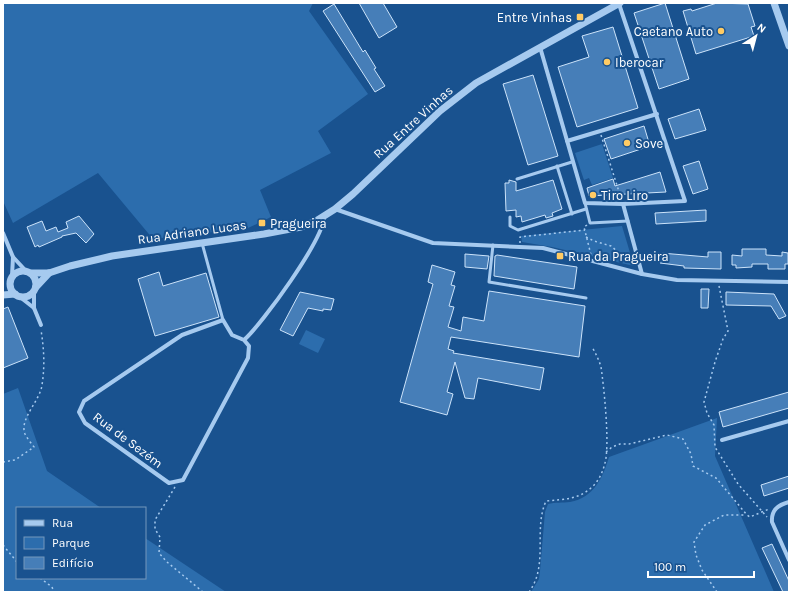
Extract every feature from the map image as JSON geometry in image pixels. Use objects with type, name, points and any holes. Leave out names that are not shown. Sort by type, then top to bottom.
[{"type":"street","points":[[540,47],[585,203],[623,204],[685,201],[619,3]]},
{"type":"street","name":"Rua Entre Vinhas","points":[[335,209],[450,103],[476,83],[619,3]]},
{"type":"street","points":[[774,3],[789,46]]},
{"type":"street","points":[[567,141],[657,114]]},
{"type":"street","points":[[623,204],[641,264],[642,274]]},
{"type":"street","points":[[335,209],[433,243],[543,248],[642,274],[676,280],[789,282]]},
{"type":"street","name":"Rua Adriano Lucas","points":[[28,272],[49,273],[70,266],[112,256],[283,231],[302,227],[324,217],[335,209]]},
{"type":"street","points":[[244,340],[254,331],[291,280],[321,231],[324,217]]},
{"type":"street","points":[[3,233],[12,257],[10,288],[34,308]]},
{"type":"street","points":[[12,257],[35,279],[34,308],[41,325]]},
{"type":"street","points":[[3,286],[18,271],[28,272]]},
{"type":"street","name":"Rua Adriano Lucas","points":[[35,289],[49,273]]},
{"type":"street","points":[[3,295],[28,296],[35,289]]},
{"type":"street","points":[[176,481],[182,480],[248,358],[249,346],[244,340],[232,335],[223,320]]},
{"type":"street","name":"Rua de Sezém","points":[[176,481],[169,483],[85,423],[80,412],[84,401],[182,335],[223,320]]},
{"type":"street","points":[[722,440],[789,420]]},
{"type":"street","points":[[789,502],[782,504],[773,512],[772,522],[789,560]]},
{"type":"lane","points":[[517,179],[572,162]]},
{"type":"lane","points":[[557,166],[572,214]]},
{"type":"lane","points":[[585,203],[590,223],[628,221]]},
{"type":"lane","points":[[510,217],[510,226],[518,230],[586,209]]},
{"type":"lane","points":[[202,243],[223,320]]},
{"type":"lane","points":[[493,245],[489,282],[586,298]]},
{"type":"path","points":[[600,131],[623,204]]},
{"type":"path","points":[[590,223],[584,227],[592,261]]},
{"type":"path","points":[[519,247],[520,237],[585,230]]},
{"type":"path","points":[[586,236],[594,241],[611,246],[631,263],[641,264]]},
{"type":"path","points":[[717,281],[728,331],[715,362],[704,402],[714,425],[714,447],[738,484],[772,522]]},
{"type":"path","points":[[3,462],[14,460],[34,447],[24,433],[25,418],[36,403],[42,387],[45,353],[41,325]]},
{"type":"path","points":[[529,592],[534,584],[540,564],[543,514],[546,501],[572,499],[586,492],[599,479],[606,462],[604,395],[601,366],[592,347]]},
{"type":"path","points":[[606,452],[612,447],[620,444],[629,444],[667,435],[683,439],[691,454],[693,466],[716,478],[746,515]]},
{"type":"path","points":[[176,481],[174,491],[155,520],[155,529],[160,537],[159,553],[167,562],[203,592]]},
{"type":"path","points":[[717,592],[702,570],[696,555],[694,542],[704,525],[724,515],[746,515],[750,517],[782,504]]},
{"type":"path","points":[[3,545],[16,561]]},
{"type":"path","points":[[41,579],[52,587],[54,592]]},
{"type":"green space","points":[[3,3],[313,3],[309,11],[368,94],[318,131],[331,153],[260,190],[271,217],[248,228],[153,239],[98,173],[13,223],[3,201]]},
{"type":"green space","points":[[602,144],[613,178],[592,185],[589,178],[584,180],[575,153]]},
{"type":"green space","points":[[622,226],[634,266],[552,247],[522,242],[521,236]]},
{"type":"green space","points":[[306,330],[325,339],[318,353],[299,344]]},
{"type":"green space","points":[[18,388],[47,471],[100,507],[16,507],[16,579],[146,579],[146,539],[226,592],[3,592],[3,394]]},
{"type":"green space","points":[[717,418],[715,456],[774,592],[531,592],[539,579],[545,512],[548,504],[570,502],[585,496],[596,486],[604,472],[609,457]]},
{"type":"building","points":[[359,3],[383,3],[397,27],[379,38]]},
{"type":"building","points":[[665,3],[689,79],[659,89],[634,13]]},
{"type":"building","name":"Caetano Auto","points":[[717,3],[748,4],[755,26],[751,27],[754,36],[696,54],[683,11],[691,9],[692,11]]},
{"type":"building","points":[[334,4],[363,52],[365,50],[376,68],[374,69],[385,86],[375,92],[323,11]]},
{"type":"building","points":[[613,27],[638,108],[577,127],[558,67],[589,57],[582,36]]},
{"type":"building","points":[[533,75],[558,156],[528,165],[503,84]]},
{"type":"building","points":[[699,109],[706,130],[675,139],[668,119]]},
{"type":"building","name":"Sove","points":[[644,126],[650,146],[611,159],[604,139]]},
{"type":"building","points":[[699,161],[708,189],[693,194],[683,166]]},
{"type":"building","points":[[660,172],[666,192],[589,196],[587,188],[613,179],[615,186]]},
{"type":"building","points":[[509,180],[516,182],[516,191],[553,180],[562,209],[552,213],[553,216],[546,218],[545,215],[522,222],[521,216],[516,217],[516,210],[506,211],[505,183],[509,183]]},
{"type":"building","points":[[706,210],[706,221],[656,224],[655,213]]},
{"type":"building","points":[[79,216],[94,234],[86,243],[76,233],[62,236],[39,247],[38,245],[35,247],[27,227],[42,221],[46,231],[56,227],[58,232],[68,228],[66,222]]},
{"type":"building","points":[[742,249],[766,249],[766,255],[782,256],[782,252],[788,253],[788,264],[785,264],[785,269],[768,269],[768,264],[752,264],[752,267],[736,268],[736,265],[732,265],[732,255],[742,256]]},
{"type":"building","points":[[708,252],[721,252],[721,269],[684,268],[684,266],[660,263],[661,253],[708,257]]},
{"type":"building","points":[[465,254],[489,256],[487,269],[465,267]]},
{"type":"building","points":[[497,255],[577,267],[574,289],[494,276],[495,256]]},
{"type":"building","points":[[432,265],[455,272],[451,285],[455,286],[449,306],[454,307],[448,327],[461,331],[463,317],[484,321],[489,291],[585,306],[579,357],[451,337],[448,349],[454,351],[453,353],[544,368],[540,390],[478,378],[474,399],[465,398],[455,362],[447,392],[453,394],[447,415],[400,402],[433,284],[428,282]]},
{"type":"building","points":[[159,272],[163,286],[206,273],[219,317],[155,336],[138,279]]},
{"type":"building","points":[[701,289],[709,289],[708,308],[701,308]]},
{"type":"building","points":[[300,292],[334,299],[331,310],[323,309],[323,311],[308,308],[293,336],[280,330]]},
{"type":"building","points":[[726,292],[774,294],[786,316],[779,319],[771,306],[726,305]]},
{"type":"building","points":[[8,307],[28,358],[3,368],[3,309]]},
{"type":"building","points":[[789,392],[789,408],[723,427],[719,412]]},
{"type":"building","points":[[789,476],[789,488],[764,496],[761,485]]},
{"type":"building","points":[[772,544],[789,581],[789,592],[783,592],[762,548]]},
{"type":"place","name":"Entre Vinhas","points":[[580,17]]},
{"type":"place","name":"Caetano Auto","points":[[721,31]]},
{"type":"place","name":"Iberocar","points":[[607,62]]},
{"type":"place","name":"Sove","points":[[627,143]]},
{"type":"place","name":"Tiro Liro","points":[[593,195]]},
{"type":"place","name":"Pragueira","points":[[262,223]]},
{"type":"place","name":"Rua da Pragueira","points":[[560,256]]}]
